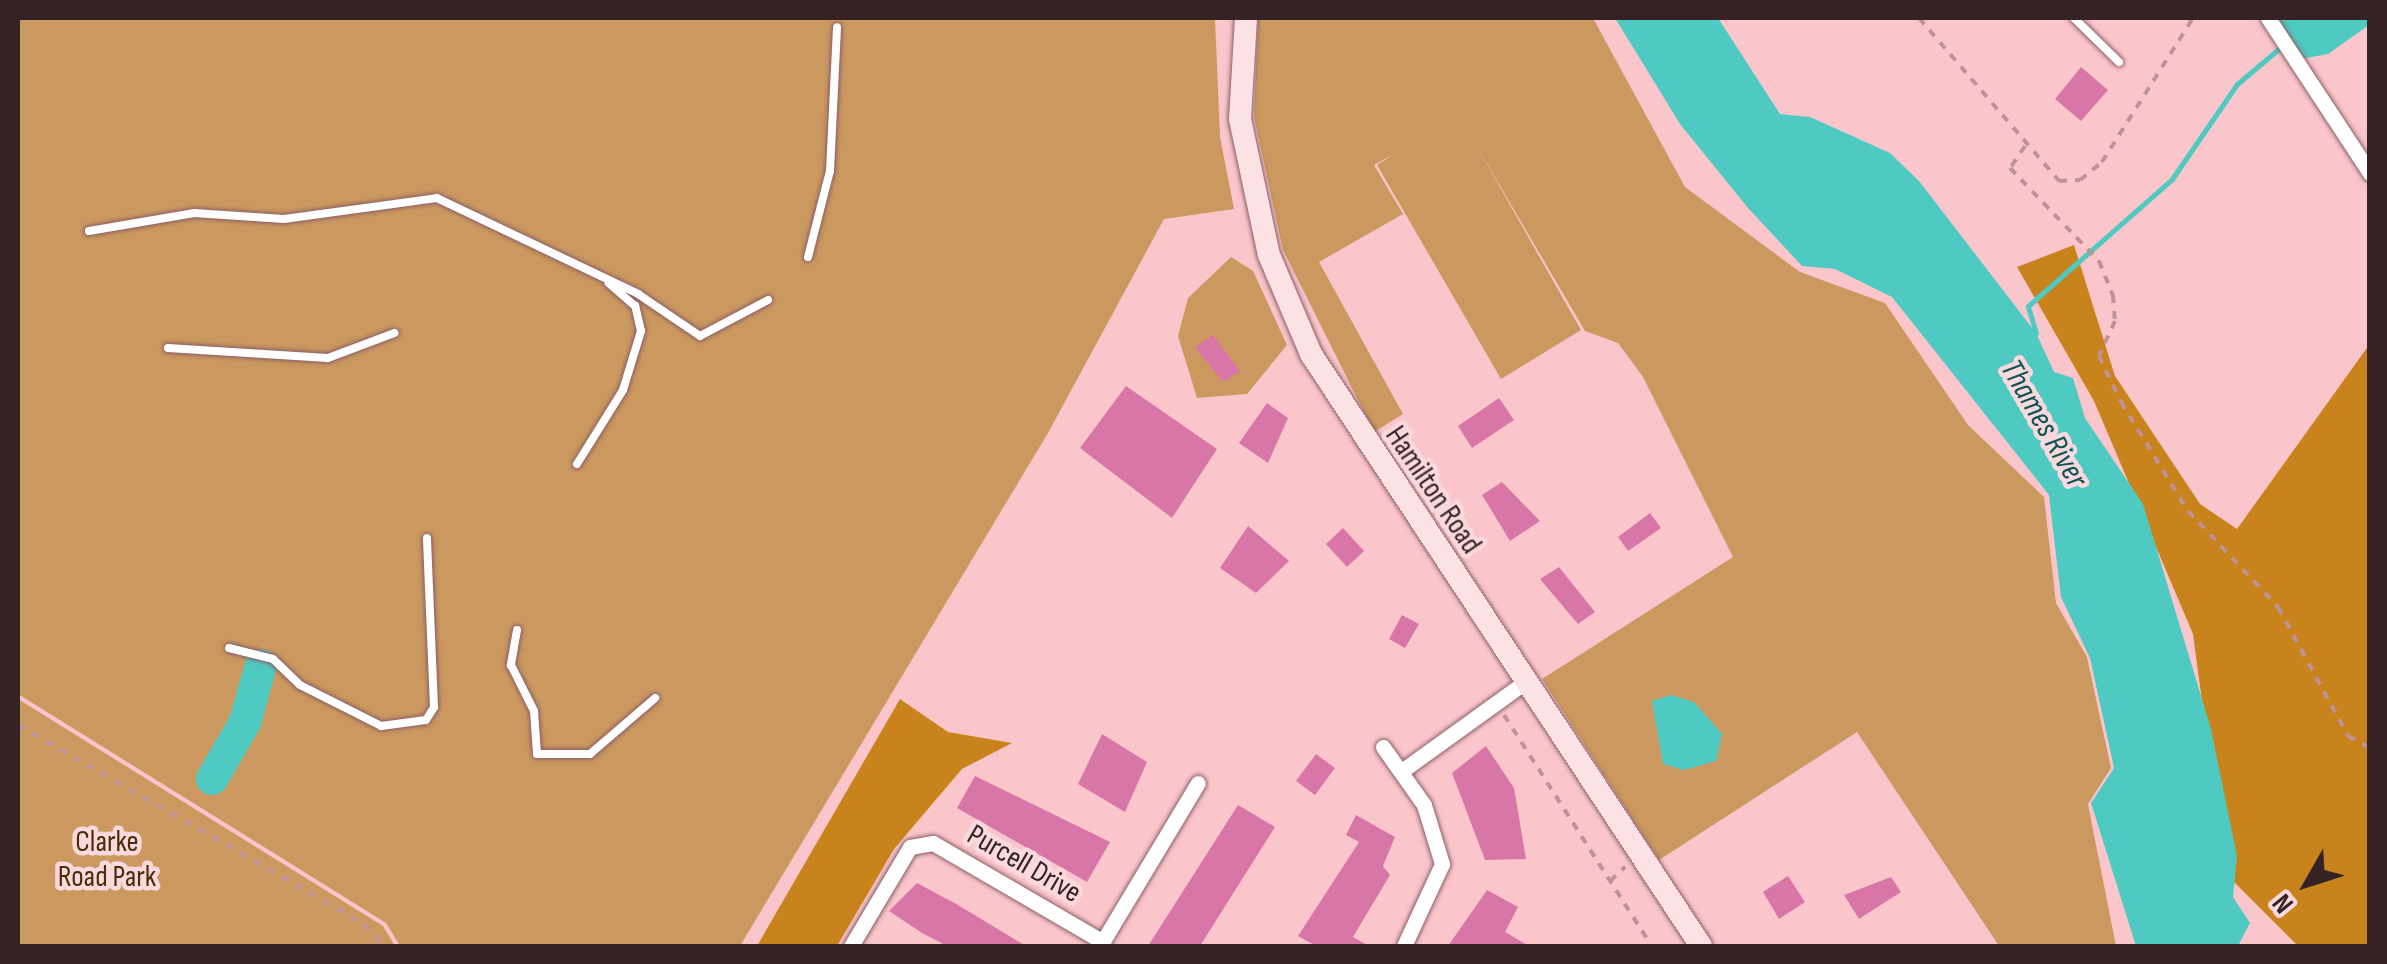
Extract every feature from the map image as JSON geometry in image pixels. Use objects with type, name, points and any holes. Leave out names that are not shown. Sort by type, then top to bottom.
[{"type":"main road","name":"Hamilton Road","points":[[1246,18],[1240,119],[1269,255],[1322,371],[1701,946]]},
{"type":"street","points":[[2268,18],[2308,68],[2368,169]]},
{"type":"street","points":[[1404,770],[1525,682]]},
{"type":"street","points":[[1382,748],[1404,770],[1439,837],[1442,864],[1404,946]]},
{"type":"street","points":[[1101,944],[1198,783]]},
{"type":"street","name":"Purcell Drive","points":[[851,946],[910,847],[932,843],[1101,944]]},
{"type":"lane","points":[[2074,18],[2119,62]]},
{"type":"lane","points":[[808,257],[830,170],[837,27]]},
{"type":"lane","points":[[89,231],[194,214],[284,219],[438,198],[600,275],[700,336],[768,300]]},
{"type":"lane","points":[[577,464],[623,390],[641,331],[635,306],[600,275]]},
{"type":"lane","points":[[168,348],[328,358],[394,333]]},
{"type":"lane","points":[[229,648],[273,659],[300,685],[381,726],[426,720],[434,707],[427,538]]},
{"type":"lane","points":[[517,630],[511,665],[534,711],[538,754],[590,754],[655,698]]},
{"type":"path","points":[[1919,18],[2045,175],[2080,180],[2102,162],[2193,18]]},
{"type":"path","points":[[2025,146],[2010,168],[2046,214],[2085,244],[2099,261],[2114,321],[2099,356],[2121,402],[2188,511],[2278,607],[2348,736],[2370,748]]},
{"type":"path","points":[[1496,702],[1652,946]]},
{"type":"path","points":[[18,725],[364,924],[384,946]]},
{"type":"green space","points":[[18,18],[1215,18],[1220,137],[1234,209],[1164,219],[1048,433],[740,946],[400,946],[386,923],[18,694]]},
{"type":"green space","points":[[1258,18],[1593,18],[1685,187],[1800,272],[1885,303],[1968,425],[2044,497],[2056,603],[2087,657],[2111,768],[2088,804],[2116,946],[1999,946],[1857,732],[1659,860],[1542,679],[1733,557],[1643,377],[1618,343],[1585,331],[1476,145],[1581,330],[1501,379],[1377,165],[1394,154],[1374,165],[1403,214],[1319,262],[1403,414],[1374,432],[1283,250],[1254,117]]},
{"type":"green space","points":[[1231,257],[1253,271],[1287,345],[1247,394],[1197,398],[1178,336],[1188,298]]},
{"type":"green space","name":"Clarke Road Park","points":[[18,699],[383,926],[395,946],[18,946]]},
{"type":"shaded area","points":[[2074,245],[2115,376],[2200,504],[2237,529],[2369,345],[2369,946],[2298,946],[2225,873],[2193,634],[2094,401],[2017,267]]},
{"type":"shaded area","points":[[900,699],[948,732],[1012,743],[962,769],[894,849],[837,946],[757,946]]},
{"type":"water","name":"Thames River","points":[[1615,18],[1718,18],[1780,114],[1810,117],[1890,153],[1919,181],[2036,333],[2054,372],[2073,378],[2085,418],[2143,504],[2211,729],[2237,856],[2233,897],[2250,923],[2238,946],[2136,946],[2091,803],[2114,768],[2090,658],[2061,597],[2049,495],[1892,297],[1835,269],[1802,266],[1748,208],[1680,124]]},
{"type":"water","points":[[2272,18],[2369,18],[2369,25],[2328,54],[2301,59]]},
{"type":"water","points":[[1671,695],[1694,702],[1722,734],[1716,761],[1684,770],[1663,764],[1652,701]]},
{"type":"building","points":[[2081,67],[2108,90],[2081,121],[2055,99]]},
{"type":"building","points":[[1213,335],[1240,371],[1223,382],[1195,347]]},
{"type":"building","points":[[1126,386],[1217,449],[1172,518],[1080,448]]},
{"type":"building","points":[[1499,398],[1514,420],[1472,448],[1458,426]]},
{"type":"building","points":[[1267,403],[1288,418],[1268,463],[1239,443]]},
{"type":"building","points":[[1502,482],[1540,521],[1510,541],[1482,495]]},
{"type":"building","points":[[1650,513],[1661,528],[1628,551],[1618,537]]},
{"type":"building","points":[[1248,526],[1289,561],[1256,593],[1220,568]]},
{"type":"building","points":[[1343,528],[1364,551],[1347,567],[1326,544]]},
{"type":"building","points":[[1559,567],[1595,612],[1578,624],[1540,579]]},
{"type":"building","points":[[1402,615],[1419,624],[1405,648],[1389,639]]},
{"type":"building","points":[[1102,734],[1147,762],[1125,812],[1078,784]]},
{"type":"building","points":[[1486,746],[1514,788],[1526,859],[1485,860],[1452,773]]},
{"type":"building","points":[[1316,754],[1335,768],[1315,795],[1296,781]]},
{"type":"building","points":[[975,776],[1110,842],[1087,882],[957,808]]},
{"type":"building","points":[[1238,805],[1275,827],[1200,946],[1148,946]]},
{"type":"building","points":[[1356,815],[1395,837],[1383,866],[1390,875],[1353,937],[1369,946],[1316,946],[1298,936],[1359,842],[1346,835]]},
{"type":"building","points":[[1788,876],[1805,902],[1779,919],[1763,892]]},
{"type":"building","points":[[1891,877],[1901,892],[1859,919],[1844,895]]},
{"type":"building","points":[[917,883],[1026,946],[947,946],[922,933],[889,911]]},
{"type":"building","points":[[1487,890],[1518,907],[1505,932],[1529,946],[1448,946]]},
{"type":"waterway","points":[[2036,333],[2028,306],[2172,179],[2237,84],[2281,47]]},
{"type":"waterway","points":[[212,779],[245,722],[261,665]]}]
